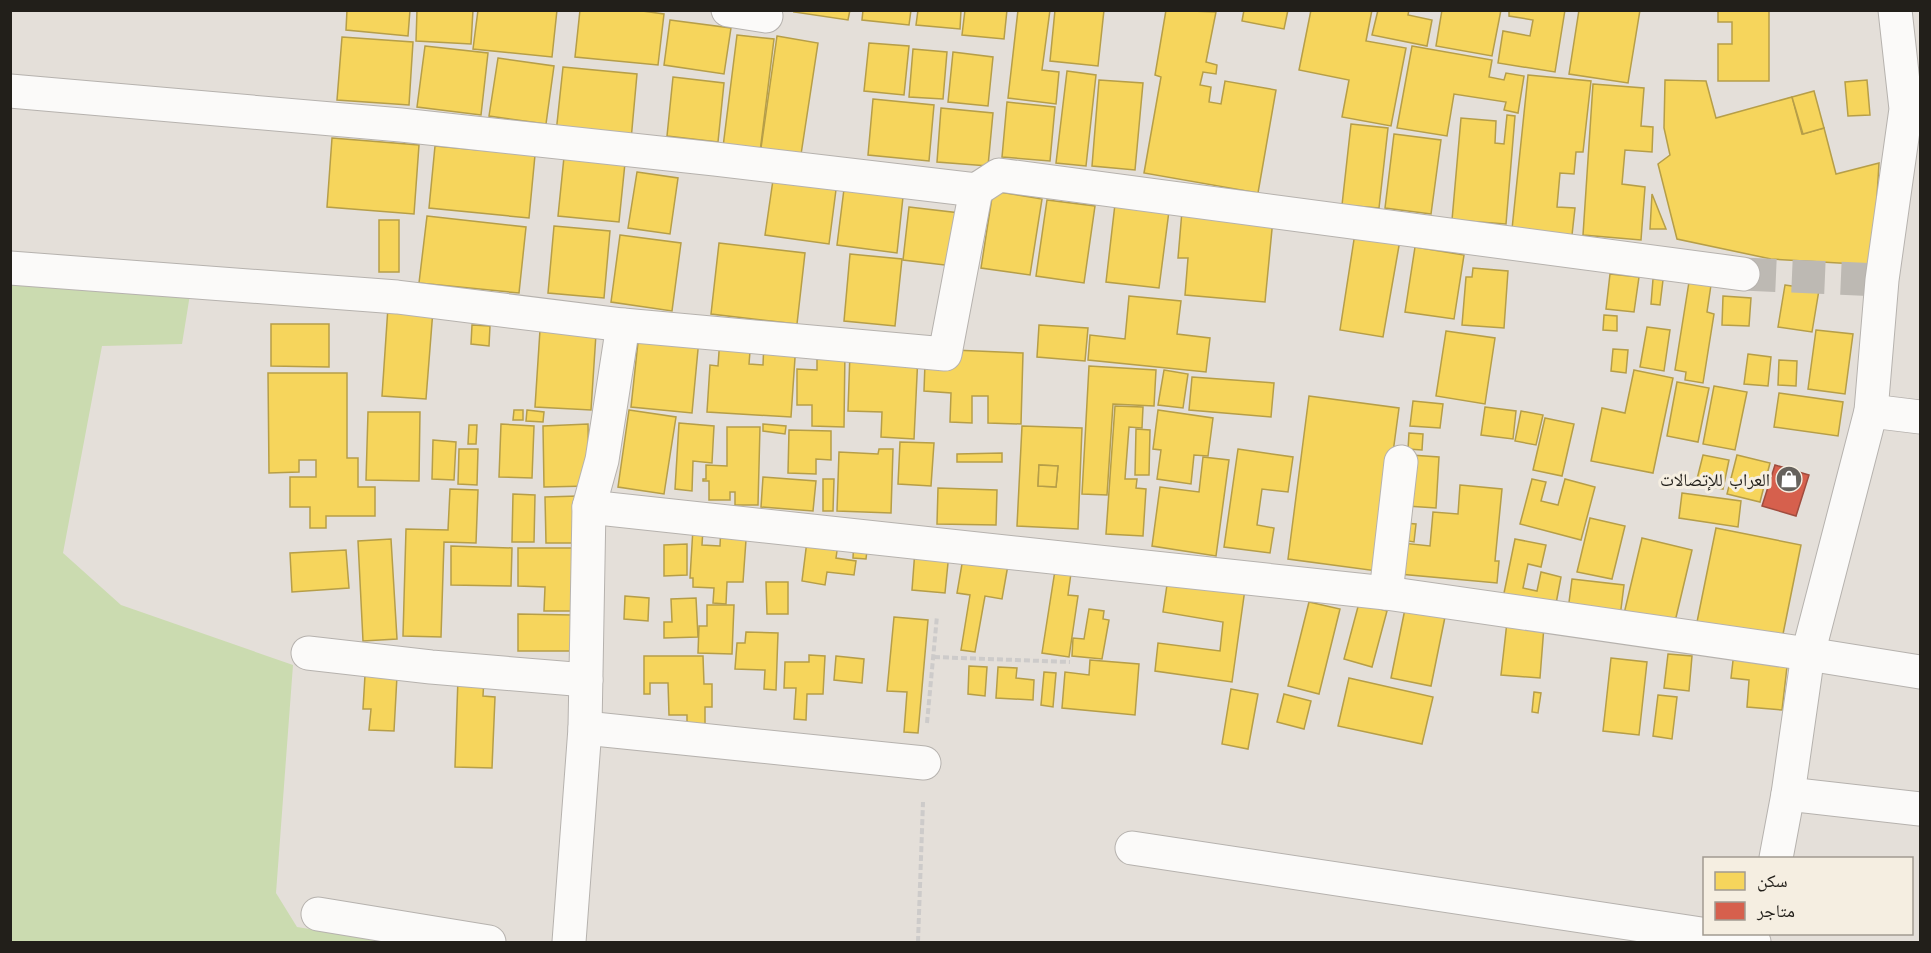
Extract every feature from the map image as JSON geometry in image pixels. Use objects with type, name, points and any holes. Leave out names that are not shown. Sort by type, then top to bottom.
[{"type":"street","points":[[728,10],[766,16]]},
{"type":"street","points":[[1776,857],[1788,794],[1808,654],[1871,411],[1882,280],[1913,110],[1895,10]]},
{"type":"street","points":[[10,91],[401,125],[976,190],[999,175],[1743,274]]},
{"type":"street","points":[[10,268],[397,297],[624,325],[945,354],[976,190]]},
{"type":"street","points":[[568,942],[585,728],[590,507],[602,460],[624,325]]},
{"type":"street","points":[[1871,411],[1920,417]]},
{"type":"street","points":[[1386,592],[1401,462]]},
{"type":"street","points":[[590,507],[1386,592],[1920,672]]},
{"type":"street","points":[[308,653],[431,667],[586,680]]},
{"type":"street","points":[[585,728],[924,763]]},
{"type":"street","points":[[1788,794],[1920,809]]},
{"type":"street","points":[[1132,848],[1703,934]]},
{"type":"street","points":[[318,914],[489,942]]},
{"type":"street","points":[[1708,935],[1754,942]]},
{"type":"path","points":[[933,657],[1070,662]]},
{"type":"green space","points":[[10,268],[192,282],[182,344],[102,346],[63,553],[121,605],[293,665],[276,893],[297,927],[391,942],[11,942]]},
{"type":"building: سكن","points":[[347,10],[410,10],[408,36],[346,30]]},
{"type":"building: سكن","points":[[417,10],[473,10],[471,44],[416,41]]},
{"type":"building: سكن","points":[[478,10],[557,10],[552,57],[473,49]]},
{"type":"building: سكن","points":[[580,10],[635,10],[664,14],[658,65],[575,57]]},
{"type":"building: سكن","points":[[795,10],[850,10],[848,20],[794,12]]},
{"type":"building: سكن","points":[[863,10],[911,10],[909,25],[862,20]]},
{"type":"building: سكن","points":[[918,10],[961,10],[960,29],[916,25]]},
{"type":"building: سكن","points":[[965,10],[1007,10],[1004,39],[962,35]]},
{"type":"building: سكن","points":[[1018,10],[1050,10],[1042,70],[1059,72],[1056,104],[1008,98]]},
{"type":"building: سكن","points":[[1055,10],[1104,10],[1098,66],[1050,61]]},
{"type":"building: سكن","points":[[1166,10],[1216,12],[1206,62],[1217,65],[1216,74],[1203,72],[1200,85],[1211,87],[1209,102],[1221,104],[1225,81],[1276,90],[1258,193],[1144,173],[1161,77],[1155,75]]},
{"type":"building: سكن","points":[[1244,10],[1288,10],[1284,29],[1242,21]]},
{"type":"building: سكن","points":[[1311,10],[1372,10],[1366,41],[1406,48],[1391,126],[1342,117],[1349,80],[1299,70]]},
{"type":"building: سكن","points":[[1378,10],[1409,10],[1408,15],[1432,20],[1427,46],[1372,35]]},
{"type":"building: سكن","points":[[1442,10],[1501,10],[1492,56],[1436,46]]},
{"type":"building: سكن","points":[[1509,10],[1565,10],[1555,72],[1498,63],[1503,31],[1530,36],[1533,20],[1509,16]]},
{"type":"building: سكن","points":[[1579,10],[1640,10],[1628,83],[1569,74]]},
{"type":"building: سكن","points":[[1718,10],[1769,10],[1769,81],[1718,81],[1718,44],[1732,44],[1732,22],[1718,22]]},
{"type":"building: سكن","points":[[670,20],[731,28],[724,74],[664,65]]},
{"type":"building: سكن","points":[[737,35],[774,39],[760,152],[723,147]]},
{"type":"building: سكن","points":[[777,36],[818,43],[800,161],[760,155]]},
{"type":"building: سكن","points":[[342,37],[413,42],[409,105],[337,100]]},
{"type":"building: سكن","points":[[869,43],[909,46],[904,95],[864,91]]},
{"type":"building: سكن","points":[[425,46],[488,53],[481,115],[417,107]]},
{"type":"building: سكن","points":[[1412,46],[1492,60],[1489,77],[1504,80],[1506,73],[1524,76],[1518,113],[1504,110],[1506,102],[1454,94],[1447,136],[1397,128]]},
{"type":"building: سكن","points":[[913,49],[947,52],[943,99],[909,97]]},
{"type":"building: سكن","points":[[953,52],[993,57],[988,106],[948,102]]},
{"type":"building: سكن","points":[[498,58],[554,66],[546,124],[489,116]]},
{"type":"building: سكن","points":[[563,67],[637,74],[631,140],[556,133]]},
{"type":"building: سكن","points":[[1067,71],[1096,75],[1086,166],[1056,163]]},
{"type":"building: سكن","points":[[1528,75],[1591,81],[1583,152],[1576,152],[1574,174],[1560,173],[1557,207],[1575,208],[1572,235],[1512,229]]},
{"type":"building: سكن","points":[[673,77],[724,83],[718,142],[667,136]]},
{"type":"building: سكن","points":[[1099,80],[1143,83],[1135,170],[1092,166]]},
{"type":"building: سكن","points":[[1665,80],[1706,81],[1716,118],[1792,97],[1802,134],[1824,128],[1836,174],[1879,163],[1873,265],[1771,259],[1677,239],[1658,164],[1670,155],[1664,128]]},
{"type":"building: سكن","points":[[1867,80],[1870,115],[1848,116],[1845,82]]},
{"type":"building: سكن","points":[[1593,84],[1644,88],[1641,126],[1653,127],[1652,152],[1625,150],[1622,184],[1645,187],[1641,240],[1583,235]]},
{"type":"building: سكن","points":[[1814,91],[1824,128],[1803,134],[1792,97]]},
{"type":"building: سكن","points":[[873,99],[934,105],[929,161],[868,155]]},
{"type":"building: سكن","points":[[1007,102],[1055,107],[1050,161],[1002,157]]},
{"type":"building: سكن","points":[[941,108],[993,113],[988,166],[937,162]]},
{"type":"building: سكن","points":[[1507,115],[1515,116],[1506,224],[1452,220],[1461,118],[1496,121],[1495,143],[1504,144]]},
{"type":"building: سكن","points":[[1351,124],[1388,128],[1379,208],[1342,205]]},
{"type":"building: سكن","points":[[1394,134],[1441,140],[1431,214],[1385,208]]},
{"type":"building: سكن","points":[[332,138],[419,145],[414,214],[327,207]]},
{"type":"building: سكن","points":[[435,146],[535,155],[529,218],[429,208]]},
{"type":"building: سكن","points":[[564,157],[625,163],[619,222],[558,216]]},
{"type":"building: سكن","points":[[637,172],[678,178],[670,234],[628,228]]},
{"type":"building: سكن","points":[[774,173],[837,182],[829,244],[765,235]]},
{"type":"building: سكن","points":[[844,189],[903,197],[897,253],[837,245]]},
{"type":"building: سكن","points":[[993,191],[1042,199],[1030,275],[981,268]]},
{"type":"building: سكن","points":[[1652,194],[1666,229],[1650,229]]},
{"type":"building: سكن","points":[[1047,200],[1095,206],[1084,283],[1036,276]]},
{"type":"building: سكن","points":[[1115,204],[1169,211],[1159,288],[1106,282]]},
{"type":"building: سكن","points":[[909,207],[960,213],[953,266],[903,260]]},
{"type":"building: سكن","points":[[1182,211],[1273,219],[1265,302],[1185,295],[1188,258],[1178,258]]},
{"type":"building: سكن","points":[[427,216],[526,227],[519,293],[419,283]]},
{"type":"building: سكن","points":[[379,220],[399,220],[399,272],[379,272]]},
{"type":"building: سكن","points":[[554,226],[610,231],[604,298],[548,293]]},
{"type":"building: سكن","points":[[1355,233],[1400,240],[1383,337],[1340,330]]},
{"type":"building: سكن","points":[[620,235],[681,243],[672,311],[611,302]]},
{"type":"building: سكن","points":[[719,243],[805,253],[797,324],[711,314]]},
{"type":"building: سكن","points":[[1415,247],[1464,255],[1454,319],[1405,312]]},
{"type":"building: سكن","points":[[850,254],[902,259],[895,326],[844,321]]},
{"type":"building: سكن","points":[[1473,268],[1508,271],[1504,328],[1462,325],[1466,277],[1472,277]]},
{"type":"building: سكن","points":[[1610,274],[1639,277],[1634,312],[1606,309]]},
{"type":"building: سكن","points":[[1653,279],[1663,280],[1660,305],[1651,304]]},
{"type":"building: سكن","points":[[1689,282],[1711,285],[1707,312],[1714,314],[1703,383],[1685,380],[1686,372],[1675,370]]},
{"type":"building: سكن","points":[[1785,285],[1819,290],[1812,332],[1778,327]]},
{"type":"building: سكن","points":[[1129,296],[1181,301],[1177,334],[1210,338],[1206,372],[1088,360],[1090,335],[1125,339]]},
{"type":"building: سكن","points":[[1723,296],[1751,298],[1749,326],[1722,325]]},
{"type":"building: سكن","points":[[388,307],[433,310],[426,399],[382,396]]},
{"type":"building: سكن","points":[[1604,315],[1617,316],[1617,331],[1603,330]]},
{"type":"building: سكن","points":[[271,324],[329,324],[329,367],[271,366]]},
{"type":"building: سكن","points":[[472,325],[490,326],[489,346],[471,344]]},
{"type":"building: سكن","points":[[1039,325],[1088,328],[1085,361],[1037,357]]},
{"type":"building: سكن","points":[[1647,327],[1670,330],[1664,371],[1640,367]]},
{"type":"building: سكن","points":[[540,330],[596,334],[591,410],[535,407]]},
{"type":"building: سكن","points":[[1816,330],[1853,334],[1845,394],[1808,389]]},
{"type":"building: سكن","points":[[1446,331],[1495,338],[1485,404],[1436,396]]},
{"type":"building: سكن","points":[[639,333],[699,339],[692,413],[631,407]]},
{"type":"building: سكن","points":[[720,338],[751,339],[749,364],[763,365],[764,341],[796,343],[791,417],[707,412],[710,365],[718,366]]},
{"type":"building: سكن","points":[[817,349],[845,349],[844,427],[812,426],[812,405],[797,405],[797,369],[817,370]]},
{"type":"building: سكن","points":[[1613,349],[1628,350],[1626,373],[1611,371]]},
{"type":"building: سكن","points":[[953,350],[1023,353],[1021,424],[988,423],[988,396],[972,396],[972,423],[950,422],[951,393],[924,391],[925,363]]},
{"type":"building: سكن","points":[[850,352],[918,355],[914,439],[881,437],[882,412],[848,411]]},
{"type":"building: سكن","points":[[1748,354],[1771,357],[1768,386],[1744,384]]},
{"type":"building: سكن","points":[[1779,360],[1797,361],[1796,386],[1778,385]]},
{"type":"building: سكن","points":[[1089,366],[1156,370],[1154,406],[1113,404],[1107,495],[1082,494]]},
{"type":"building: سكن","points":[[1164,370],[1188,374],[1183,408],[1158,405]]},
{"type":"building: سكن","points":[[1634,370],[1673,378],[1653,473],[1591,461],[1602,408],[1625,413]]},
{"type":"building: سكن","points":[[268,373],[347,373],[347,458],[358,458],[358,487],[375,487],[375,516],[326,516],[326,528],[310,528],[310,507],[290,507],[290,477],[316,477],[316,460],[299,460],[299,472],[269,473]]},
{"type":"building: سكن","points":[[1192,377],[1274,383],[1271,417],[1189,410]]},
{"type":"building: سكن","points":[[1677,382],[1709,388],[1698,442],[1667,436]]},
{"type":"building: سكن","points":[[1714,386],[1747,392],[1735,450],[1703,444]]},
{"type":"building: سكن","points":[[1779,393],[1843,402],[1838,436],[1774,427]]},
{"type":"building: سكن","points":[[1309,396],[1399,408],[1377,571],[1288,559]]},
{"type":"building: سكن","points":[[1413,401],[1443,404],[1440,428],[1410,426]]},
{"type":"building: سكن","points":[[1115,406],[1143,407],[1142,428],[1129,427],[1125,479],[1137,479],[1136,488],[1146,489],[1143,536],[1106,534]]},
{"type":"building: سكن","points":[[1485,407],[1516,411],[1513,439],[1481,435]]},
{"type":"building: سكن","points":[[514,410],[523,410],[523,420],[513,420]]},
{"type":"building: سكن","points":[[527,410],[544,412],[543,422],[526,421]]},
{"type":"building: سكن","points":[[629,410],[676,417],[664,494],[618,487]]},
{"type":"building: سكن","points":[[1158,410],[1213,418],[1208,456],[1194,455],[1191,484],[1157,479],[1161,450],[1153,449]]},
{"type":"building: سكن","points":[[1521,411],[1543,415],[1536,445],[1515,441]]},
{"type":"building: سكن","points":[[368,412],[420,412],[419,481],[366,480]]},
{"type":"building: سكن","points":[[1545,418],[1574,424],[1562,476],[1533,470]]},
{"type":"building: سكن","points":[[679,423],[714,426],[712,463],[693,461],[692,491],[675,489]]},
{"type":"building: سكن","points":[[501,424],[534,426],[532,478],[499,477]]},
{"type":"building: سكن","points":[[588,424],[589,486],[544,487],[543,426]]},
{"type":"building: سكن","points":[[763,424],[786,426],[785,434],[763,431]]},
{"type":"building: سكن","points":[[469,425],[477,425],[476,444],[468,444]]},
{"type":"building: سكن","points":[[1022,426],[1082,428],[1078,529],[1017,526]],"holes":[[[1039,465],[1058,466],[1056,487],[1038,486]]]},
{"type":"building: سكن","points":[[727,427],[760,427],[758,505],[735,505],[735,492],[730,492],[730,500],[709,500],[709,481],[703,481],[706,479],[706,465],[727,466]]},
{"type":"building: سكن","points":[[1136,429],[1150,430],[1149,475],[1135,475]]},
{"type":"building: سكن","points":[[789,430],[831,431],[831,460],[816,459],[816,474],[788,473]]},
{"type":"building: سكن","points":[[1409,433],[1423,434],[1422,450],[1408,449]]},
{"type":"building: سكن","points":[[433,440],[456,442],[454,480],[432,479]]},
{"type":"building: سكن","points":[[900,442],[934,443],[931,486],[898,484]]},
{"type":"building: سكن","points":[[459,449],[478,449],[477,485],[458,484]]},
{"type":"building: سكن","points":[[879,449],[893,449],[891,513],[837,511],[839,452],[878,454]]},
{"type":"building: سكن","points":[[1238,449],[1293,457],[1288,492],[1262,489],[1257,525],[1274,528],[1270,553],[1224,547]]},
{"type":"building: سكن","points":[[1002,453],[1002,462],[957,462],[957,454]]},
{"type":"building: سكن","points":[[1411,455],[1439,457],[1436,508],[1407,506]]},
{"type":"building: سكن","points":[[1703,455],[1729,460],[1723,489],[1696,483]]},
{"type":"building: سكن","points":[[1737,455],[1770,463],[1760,502],[1727,494]]},
{"type":"building: سكن","points":[[1203,457],[1229,460],[1216,556],[1152,546],[1160,487],[1199,492]]},
{"type":"building: سكن","points":[[1039,465],[1058,466],[1056,487],[1038,486]]},
{"type":"building: سكن","points":[[763,477],[816,481],[813,511],[761,507]]},
{"type":"building: سكن","points":[[823,479],[834,479],[833,511],[823,511]]},
{"type":"building: سكن","points":[[1532,479],[1546,482],[1541,501],[1558,505],[1565,479],[1595,487],[1581,540],[1520,524]]},
{"type":"building: سكن","points":[[1460,485],[1502,489],[1495,561],[1499,561],[1497,583],[1399,574],[1402,543],[1430,546],[1433,512],[1458,514]]},
{"type":"building: سكن","points":[[938,488],[997,490],[996,525],[937,524]]},
{"type":"building: سكن","points":[[450,489],[478,490],[476,543],[444,542],[441,637],[403,636],[406,529],[448,530]]},
{"type":"building: سكن","points":[[1682,493],[1741,501],[1738,527],[1679,518]]},
{"type":"building: سكن","points":[[513,494],[535,495],[534,542],[512,542]]},
{"type":"building: سكن","points":[[578,496],[580,543],[546,543],[545,497]]},
{"type":"building: سكن","points":[[1590,518],[1625,526],[1612,579],[1577,572]]},
{"type":"building: سكن","points":[[1404,523],[1416,524],[1414,542],[1402,540]]},
{"type":"building: سكن","points":[[721,526],[746,540],[743,582],[727,582],[726,604],[713,603],[714,588],[693,587],[693,578],[690,578],[693,528],[703,529],[702,545],[720,546]]},
{"type":"building: سكن","points":[[1716,528],[1801,545],[1782,639],[1697,622]]},
{"type":"building: سكن","points":[[808,533],[839,537],[836,558],[856,561],[854,575],[827,572],[825,585],[802,581]]},
{"type":"building: سكن","points":[[1642,538],[1692,550],[1673,630],[1623,618]]},
{"type":"building: سكن","points":[[391,539],[397,639],[363,641],[358,541]]},
{"type":"building: سكن","points":[[1515,539],[1546,545],[1541,567],[1528,564],[1523,588],[1537,591],[1541,572],[1561,577],[1555,609],[1503,598]]},
{"type":"building: سكن","points":[[854,540],[868,542],[866,559],[853,558]]},
{"type":"building: سكن","points":[[687,544],[687,575],[664,576],[664,545]]},
{"type":"building: سكن","points":[[451,546],[512,548],[511,586],[451,585]]},
{"type":"building: سكن","points":[[518,548],[580,548],[578,611],[544,611],[545,587],[518,586]]},
{"type":"building: سكن","points":[[346,550],[349,588],[292,592],[290,553]]},
{"type":"building: سكن","points":[[915,550],[949,553],[945,593],[912,590]]},
{"type":"building: سكن","points":[[963,558],[1008,565],[1002,599],[985,596],[975,652],[961,650],[970,595],[957,593]]},
{"type":"building: سكن","points":[[1056,564],[1072,566],[1068,595],[1078,596],[1069,657],[1042,653]]},
{"type":"building: سكن","points":[[1168,578],[1245,589],[1232,682],[1155,671],[1158,643],[1220,651],[1223,622],[1163,612]]},
{"type":"building: سكن","points":[[1572,579],[1624,585],[1620,617],[1568,610]]},
{"type":"building: سكن","points":[[766,582],[788,582],[788,614],[767,614]]},
{"type":"building: سكن","points":[[625,596],[649,598],[648,621],[624,619]]},
{"type":"building: سكن","points":[[696,598],[698,637],[664,638],[664,622],[672,622],[671,599]]},
{"type":"building: سكن","points":[[1309,602],[1340,609],[1319,694],[1288,686]]},
{"type":"building: سكن","points":[[1359,603],[1387,611],[1372,667],[1344,659]]},
{"type":"building: سكن","points":[[707,605],[734,605],[732,654],[698,653],[699,626],[707,626]]},
{"type":"building: سكن","points":[[1089,609],[1104,611],[1103,619],[1109,620],[1102,659],[1072,656],[1073,638],[1084,639]]},
{"type":"building: سكن","points":[[1405,609],[1445,617],[1431,686],[1391,678]]},
{"type":"building: سكن","points":[[518,614],[572,615],[572,651],[518,651]]},
{"type":"building: سكن","points":[[894,617],[928,620],[918,733],[904,732],[907,692],[887,691]]},
{"type":"building: سكن","points":[[1507,622],[1544,626],[1540,678],[1501,675]]},
{"type":"building: سكن","points":[[746,632],[778,633],[776,690],[764,689],[765,670],[735,669],[737,643],[745,643]]},
{"type":"building: سكن","points":[[1734,652],[1788,658],[1782,710],[1747,707],[1749,680],[1731,678]]},
{"type":"building: سكن","points":[[1668,654],[1692,656],[1689,691],[1664,688]]},
{"type":"building: سكن","points":[[809,655],[825,656],[823,694],[807,694],[806,720],[794,719],[796,688],[784,688],[785,662],[809,662]]},
{"type":"building: سكن","points":[[644,656],[703,656],[704,684],[712,684],[712,707],[705,707],[705,728],[687,728],[687,715],[669,715],[668,683],[650,683],[650,694],[644,694]]},
{"type":"building: سكن","points":[[836,656],[864,659],[862,683],[834,680]]},
{"type":"building: سكن","points":[[1611,658],[1647,662],[1639,735],[1603,731]]},
{"type":"building: سكن","points":[[1090,660],[1139,664],[1135,715],[1062,708],[1065,672],[1089,675]]},
{"type":"building: سكن","points":[[969,666],[987,667],[985,696],[968,694]]},
{"type":"building: سكن","points":[[998,667],[1017,668],[1016,678],[1034,680],[1033,700],[996,698]]},
{"type":"building: سكن","points":[[1044,672],[1056,673],[1053,707],[1041,705]]},
{"type":"building: سكن","points":[[365,675],[397,676],[394,731],[369,730],[371,709],[363,709]]},
{"type":"building: سكن","points":[[458,678],[484,678],[483,696],[495,697],[492,768],[455,767]]},
{"type":"building: سكن","points":[[1349,678],[1433,697],[1422,744],[1338,726]]},
{"type":"building: سكن","points":[[1231,689],[1258,694],[1248,749],[1222,744]]},
{"type":"building: سكن","points":[[1534,692],[1541,693],[1538,713],[1532,712]]},
{"type":"building: سكن","points":[[1284,694],[1311,701],[1304,729],[1277,722]]},
{"type":"building: سكن","points":[[1658,695],[1677,697],[1672,739],[1653,736]]},
{"type":"building: متاجر","points":[[1775,465],[1809,475],[1796,516],[1762,506]]},
{"type":"tunnel","points":[[1743,274],[1882,280]]},
{"type":"place","name":"العراب للإتصالات","points":[[1789,479]]}]
